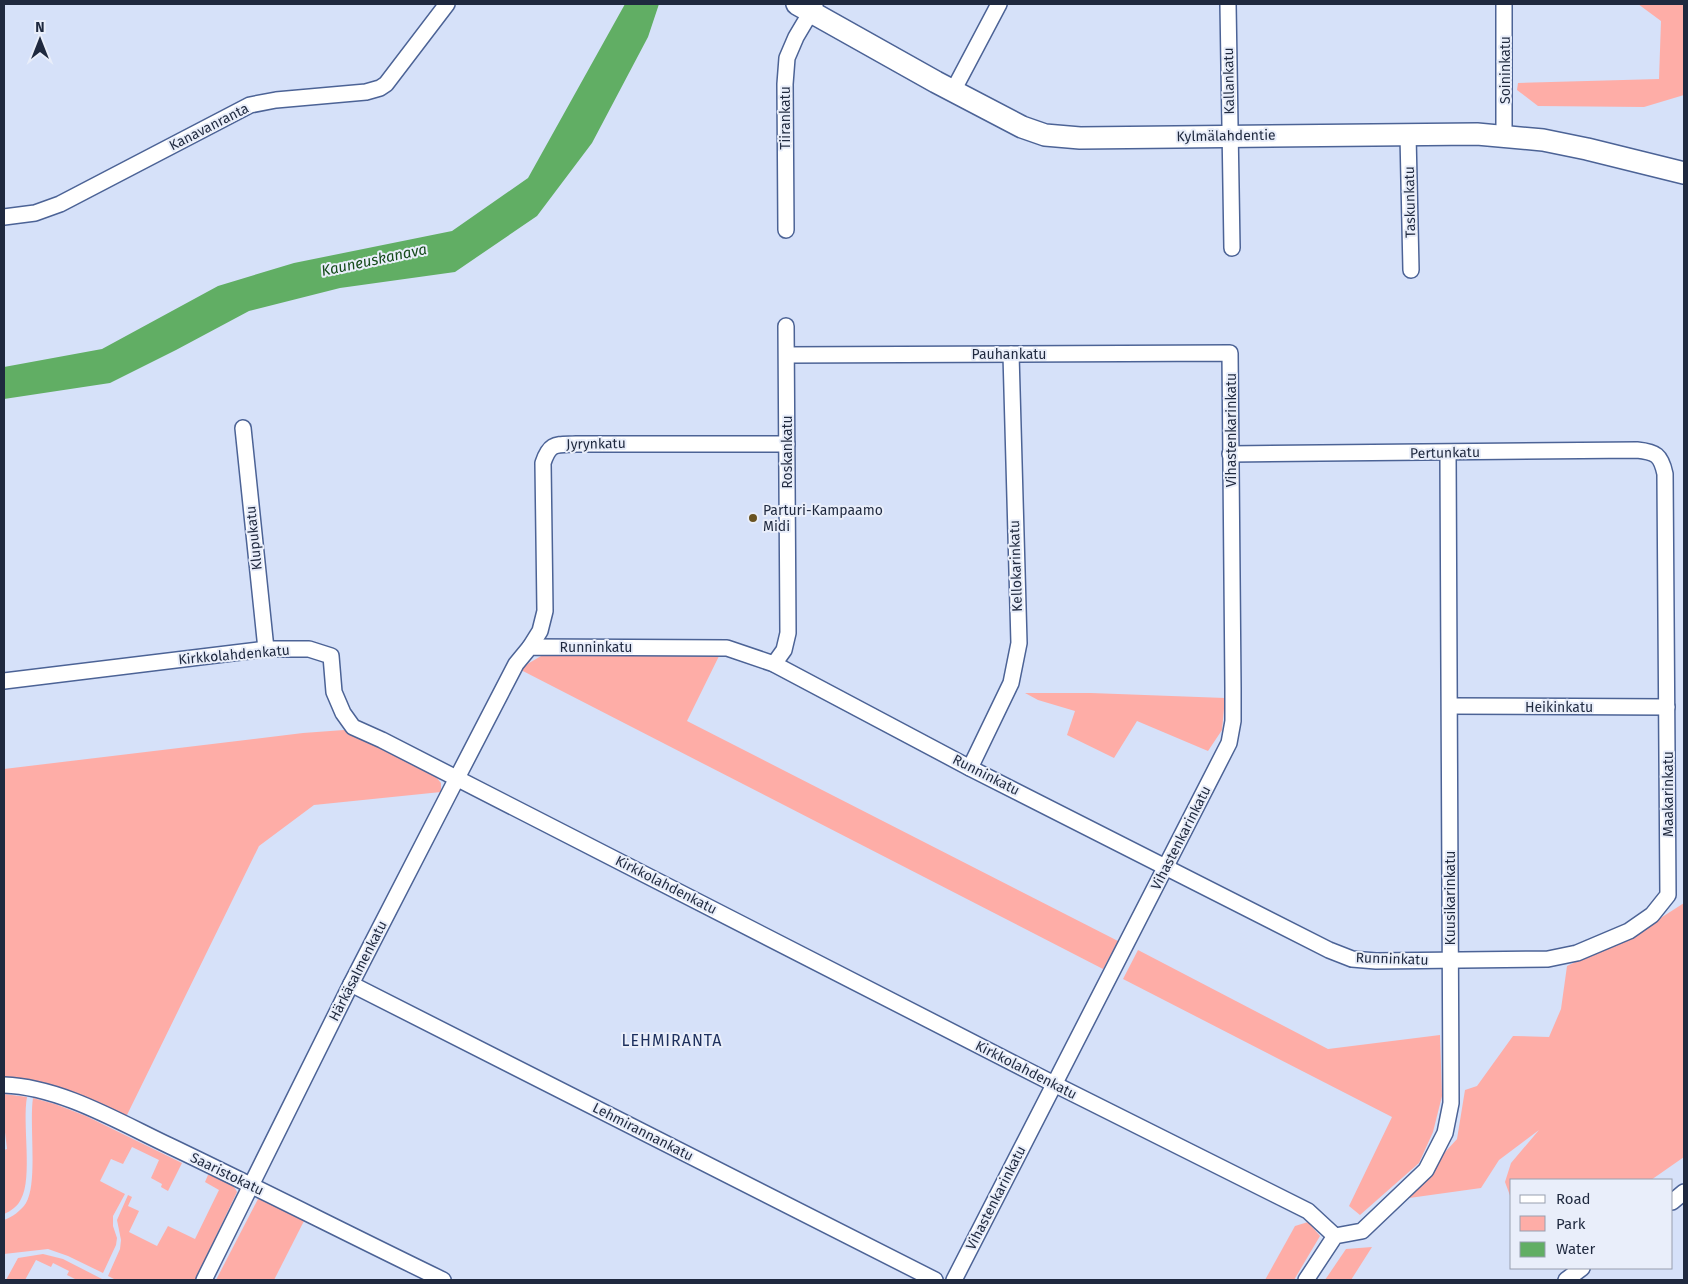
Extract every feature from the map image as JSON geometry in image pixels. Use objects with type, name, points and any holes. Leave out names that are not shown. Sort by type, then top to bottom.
[{"type":"street","name":"Kanavanranta","points":[[4,217],[35,213],[60,204],[250,105],[276,100],[366,92],[380,88],[386,84],[447,4]]},
{"type":"street","points":[[953,91],[999,4]]},
{"type":"street","name":"Kallankatu","points":[[1228,4],[1232,248]]},
{"type":"street","name":"Soininkatu","points":[[1504,4],[1504,137]]},
{"type":"street","name":"Kylmälahdentie","points":[[808,7],[953,91],[1022,127],[1045,135],[1080,138],[1477,134],[1542,140],[1684,173]]},
{"type":"street","name":"Tiirankatu","points":[[786,230],[785,84],[787,58],[808,7]]},
{"type":"street","name":"Taskunkatu","points":[[1408,135],[1412,270]]},
{"type":"street","name":"Roskankatu","points":[[774,664],[784,650],[788,633],[786,326]]},
{"type":"street","name":"Pauhankatu","points":[[787,356],[1230,353]]},
{"type":"street","name":"Vihastenkarinkatu","points":[[954,1280],[1230,743],[1233,721],[1233,688],[1230,353]]},
{"type":"street","name":"Kellokarinkatu","points":[[970,768],[1011,683],[1018,643],[1011,354]]},
{"type":"street","name":"Klupukatu","points":[[243,428],[266,649]]},
{"type":"street","name":"Jyrynkatu","points":[[530,647],[540,631],[545,611],[543,463],[547,451],[556,445],[576,444],[787,444]]},
{"type":"street","name":"Pertunkatu","points":[[1230,454],[1637,450],[1658,456]]},
{"type":"street","name":"Kuusikarinkatu","points":[[1335,1236],[1362,1231],[1426,1170],[1445,1133],[1451,1104],[1448,453]]},
{"type":"street","name":"Maakarinkatu","points":[[1450,961],[1548,959],[1577,953],[1629,931],[1652,915],[1668,895],[1665,474],[1663,463],[1658,456]]},
{"type":"street","name":"Runninkatu","points":[[530,647],[727,648],[774,664],[970,768],[1329,950],[1352,959],[1376,961],[1450,961]]},
{"type":"street","name":"Härkäsalmenkatu","points":[[204,1280],[351,984],[457,778],[516,664],[530,647]]},
{"type":"street","name":"Kirkkolahdenkatu","points":[[4,681],[266,649],[309,649],[331,656],[334,692],[343,713],[353,727],[457,778],[1054,1084],[1308,1211],[1335,1236]]},
{"type":"street","name":"Heikinkatu","points":[[1450,706],[1668,707]]},
{"type":"street","name":"Lehmirannankatu","points":[[351,984],[935,1280]]},
{"type":"street","name":"Saaristokatu","points":[[4,1085],[32,1088],[79,1104],[251,1185],[444,1280]]},
{"type":"street","points":[[1673,1202],[1684,1192]]},
{"type":"street","points":[[1306,1280],[1335,1236]]},
{"type":"street","points":[[1566,1280],[1581,1269]]},
{"type":"green space","points":[[1638,4],[1684,4],[1684,95],[1644,107],[1538,106],[1517,90],[1518,83],[1659,79],[1661,21]]},
{"type":"green space","points":[[720,654],[687,721],[1118,941],[1103,969],[519,669],[541,656]]},
{"type":"green space","points":[[1025,693],[1091,693],[1225,698],[1222,730],[1208,751],[1137,721],[1114,758],[1067,735],[1075,711],[1038,700]]},
{"type":"green space","points":[[344,730],[436,777],[441,783],[441,792],[314,805],[259,846],[126,1117],[39,1082],[4,1079],[4,769],[303,733]]},
{"type":"green space","points":[[1684,903],[1684,1157],[1652,1179],[1510,1179],[1510,1196],[1505,1182],[1511,1163],[1539,1130],[1499,1160],[1481,1188],[1402,1199],[1457,1139],[1465,1090],[1477,1086],[1513,1036],[1549,1037],[1561,1009],[1567,966],[1645,928]]},
{"type":"green space","points":[[1138,950],[1328,1049],[1440,1035],[1442,1096],[1433,1132],[1419,1163],[1360,1215],[1349,1206],[1392,1117],[1123,979]]},
{"type":"green space","points":[[4,1094],[27,1097],[27,1164],[21,1199],[12,1210],[4,1214],[4,1150],[7,1149],[4,1124]]},
{"type":"green space","points":[[33,1098],[86,1116],[182,1163],[168,1191],[161,1187],[162,1184],[151,1178],[159,1160],[132,1147],[123,1164],[111,1159],[100,1181],[125,1194],[113,1216],[113,1226],[117,1238],[116,1245],[103,1273],[68,1256],[48,1249],[4,1254],[4,1220],[22,1209],[30,1194],[32,1182]]},
{"type":"green space","points":[[208,1175],[225,1180],[237,1192],[195,1280],[116,1280],[108,1276],[120,1249],[121,1240],[117,1220],[128,1195],[132,1197],[128,1206],[139,1211],[129,1232],[157,1246],[168,1226],[195,1239],[219,1190],[205,1182]]},
{"type":"green space","points":[[258,1199],[304,1221],[274,1280],[216,1280]]},
{"type":"green space","points":[[1308,1222],[1320,1236],[1294,1280],[1265,1280],[1295,1226]]},
{"type":"green space","points":[[1372,1247],[1351,1280],[1325,1280],[1346,1249]]},
{"type":"green space","points":[[43,1254],[63,1259],[104,1280],[77,1280],[67,1275],[69,1271],[53,1263],[51,1267],[36,1260],[25,1280],[6,1280],[18,1258]]},
{"type":"water","name":"Kauneuskanava","points":[[625,4],[659,4],[648,37],[592,143],[537,216],[455,272],[340,288],[249,311],[110,383],[4,399],[4,367],[102,349],[218,286],[294,263],[452,231],[528,178]]},
{"type":"place","name":"Parturi-Kampaamo Midi","points":[[753,518]]},
{"type":"district","name":"LEHMIRANTA","points":[[672,1040]]}]
